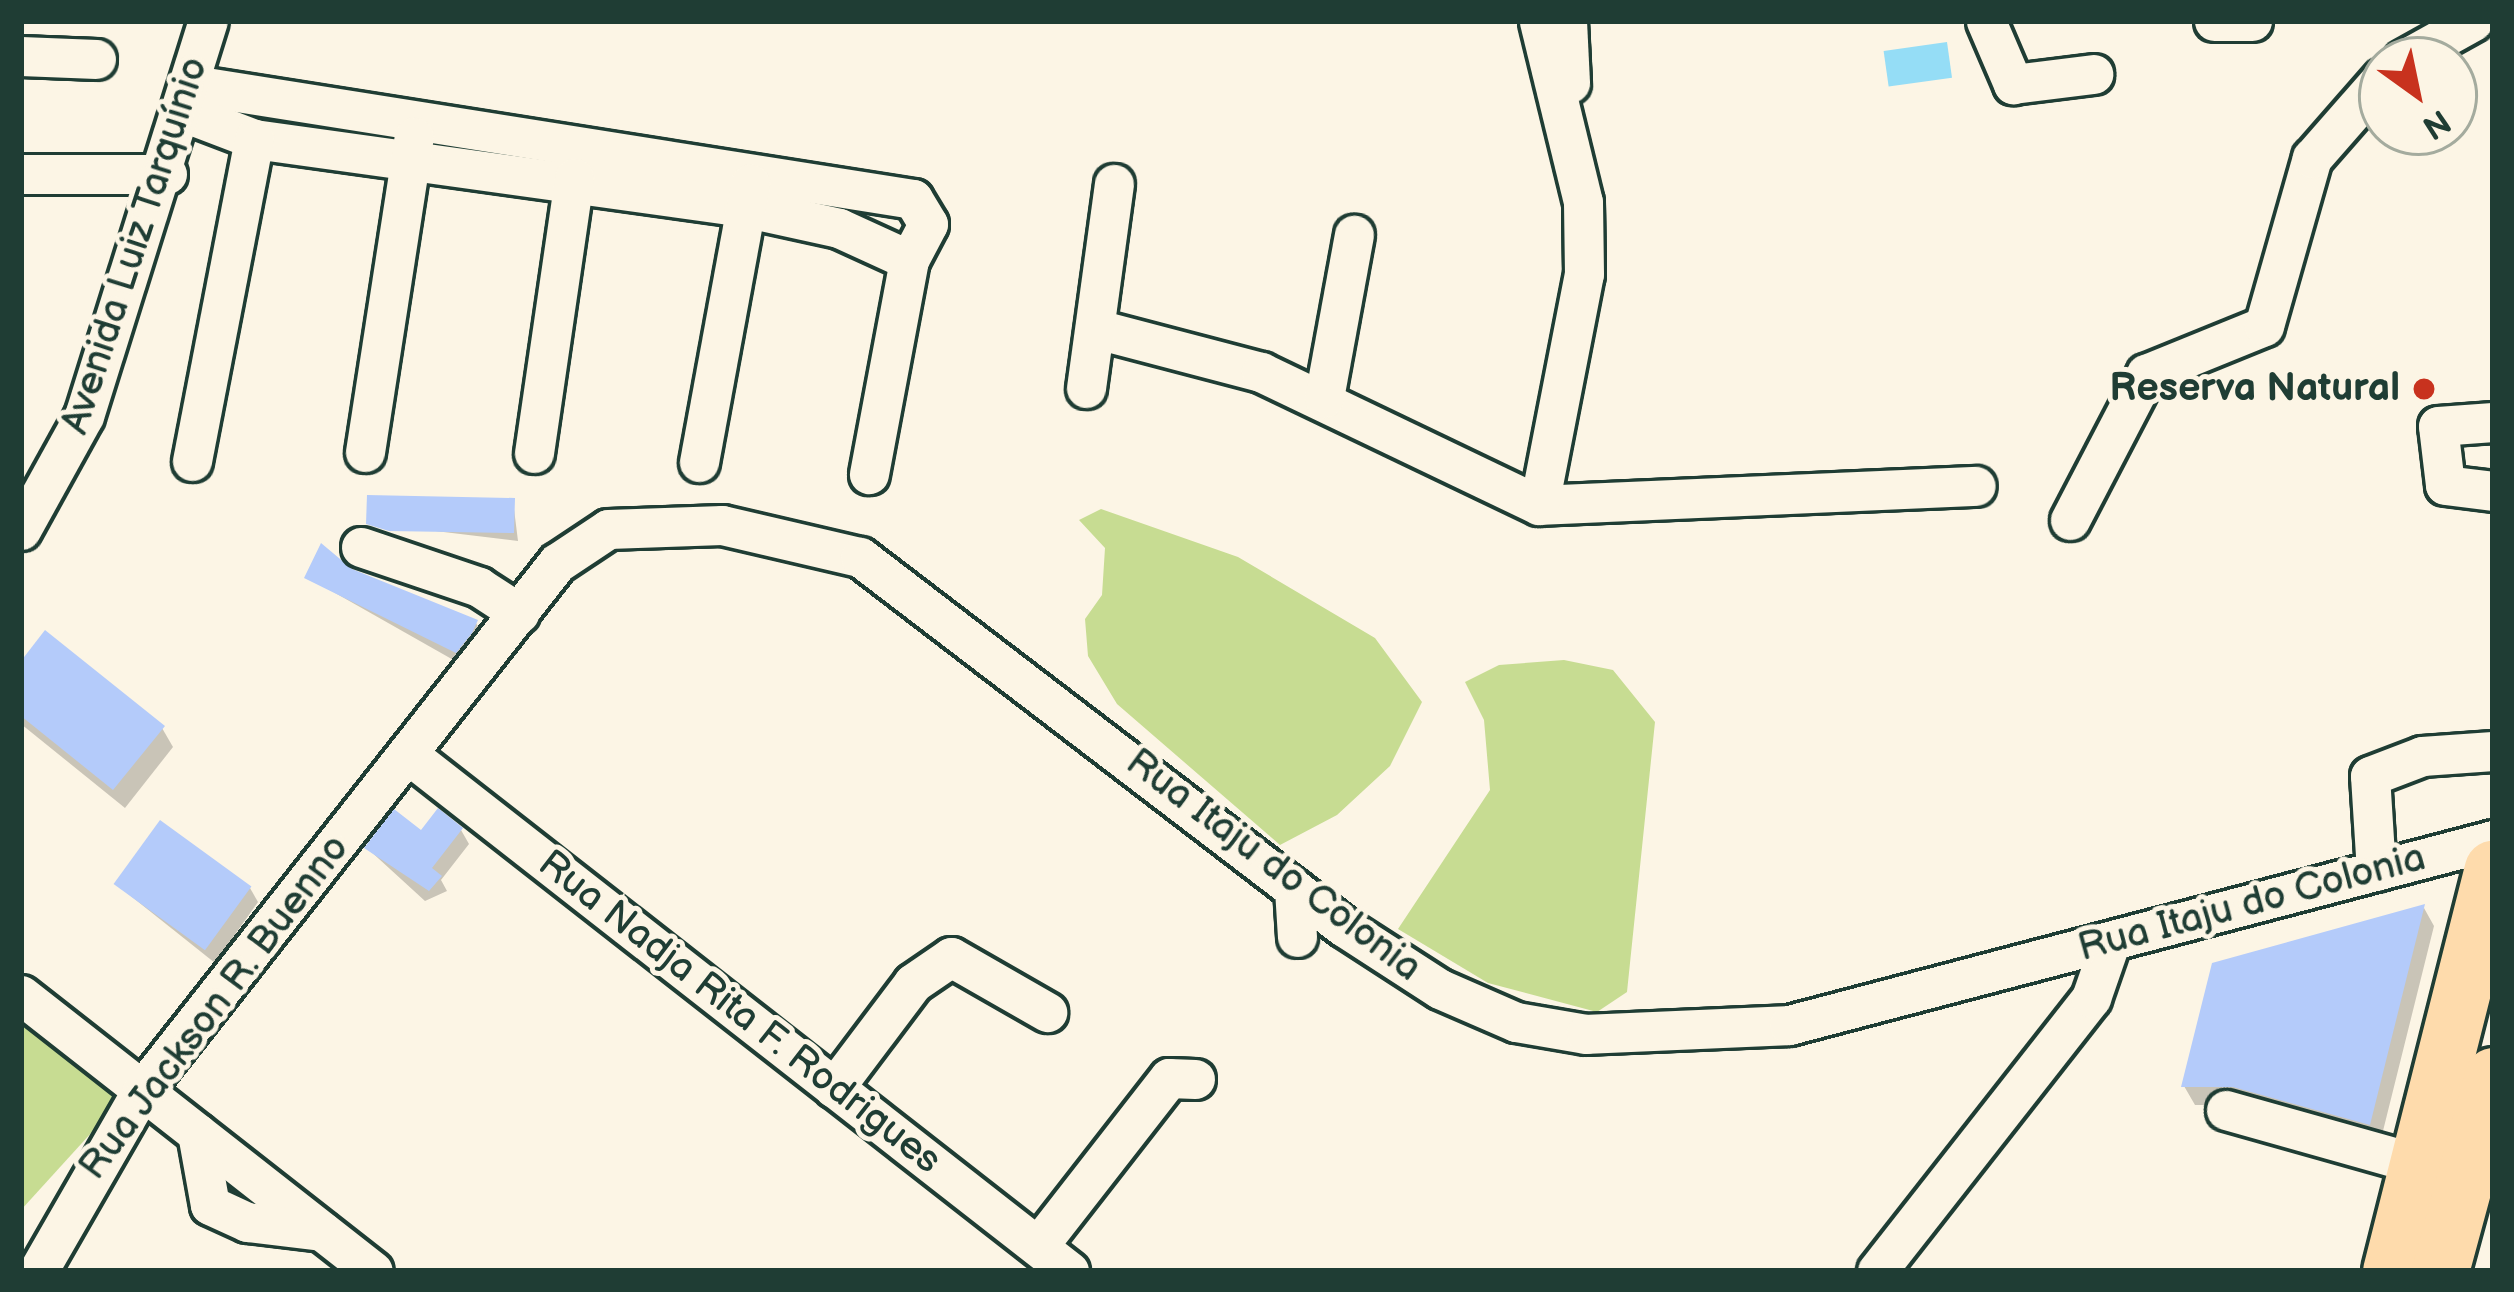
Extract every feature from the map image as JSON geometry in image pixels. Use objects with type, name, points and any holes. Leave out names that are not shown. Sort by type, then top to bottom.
[{"type":"highway","points":[[2391,1271],[2493,869]]},
{"type":"highway","points":[[2440,1271],[2493,1076]]},
{"type":"street","name":"Avenida Luiz Tarquínio","points":[[21,530],[84,416],[167,174],[208,21]]},
{"type":"street","points":[[1539,21],[1567,118]]},
{"type":"street","points":[[1539,505],[1584,274],[1567,118],[1567,21]]},
{"type":"street","points":[[1986,21],[2013,84],[2093,74]]},
{"type":"street","points":[[2214,21],[2252,21]]},
{"type":"street","points":[[2446,36],[2473,21]]},
{"type":"street","points":[[21,56],[96,58]]},
{"type":"street","points":[[190,99],[316,105],[414,141]]},
{"type":"street","points":[[190,99],[254,139],[302,146],[414,141],[747,193],[909,260]]},
{"type":"street","points":[[302,146],[316,105]]},
{"type":"street","points":[[2070,520],[2146,374],[2264,326],[2312,158],[2358,105]]},
{"type":"street","points":[[192,461],[254,139]]},
{"type":"street","points":[[365,452],[414,141]]},
{"type":"street","points":[[496,151],[574,178],[747,193],[913,199],[928,224],[909,260],[869,474]]},
{"type":"street","points":[[21,174],[167,174]]},
{"type":"street","points":[[534,453],[574,178]]},
{"type":"street","points":[[1086,388],[1114,184]]},
{"type":"street","points":[[699,462],[747,193]]},
{"type":"street","points":[[1324,398],[1354,236]]},
{"type":"street","points":[[1097,328],[1324,398],[1539,505],[1976,486]]},
{"type":"street","points":[[2493,422],[2438,426],[2445,485],[2493,491]]},
{"type":"street","name":"Rua Itaju do Colonia","points":[[409,755],[557,563],[608,529],[722,525],[860,557],[1294,889],[1440,989],[1516,1022],[1586,1034],[1789,1025],[2493,840]]},
{"type":"street","points":[[361,547],[479,587],[519,613]]},
{"type":"street","points":[[2376,871],[2370,776],[2422,756],[2493,751]]},
{"type":"street","name":"Rua Nadja Rita F. Rodrigues","points":[[409,755],[1053,1259]]},
{"type":"street","name":"Rua Jackson R. Buenno","points":[[38,1271],[142,1090],[409,755]]},
{"type":"street","points":[[1294,889],[1297,937]]},
{"type":"street","points":[[1877,1271],[2092,998],[2110,944]]},
{"type":"street","points":[[834,1088],[914,983],[952,957],[1047,1012]]},
{"type":"street","points":[[21,995],[373,1271]]},
{"type":"street","points":[[1053,1259],[1168,1078],[1195,1079]]},
{"type":"street","points":[[2226,1109],[2418,1164]]},
{"type":"green space","points":[[1101,509],[1238,557],[1375,638],[1422,702],[1390,766],[1337,815],[1280,845],[1117,704],[1088,656],[1085,619],[1102,595],[1105,548],[1079,520]]},
{"type":"green space","points":[[1564,660],[1613,670],[1655,722],[1627,992],[1597,1012],[1488,983],[1398,929],[1490,790],[1484,720],[1465,682],[1499,665]]},
{"type":"green space","points":[[21,1018],[122,1099],[21,1210]]},
{"type":"water","points":[[1947,42],[1952,78],[1889,87],[1884,51]]},
{"type":"building","points":[[367,495],[515,498],[514,533],[389,531],[366,524]]},
{"type":"building","points":[[321,543],[352,569],[478,620],[472,633],[456,653],[304,578]]},
{"type":"building","points":[[45,630],[165,726],[113,790],[21,716],[21,661]]},
{"type":"building","points":[[438,808],[463,828],[432,868],[442,876],[429,891],[364,848],[394,809],[421,830]]},
{"type":"building","points":[[160,820],[251,886],[205,950],[114,884]]},
{"type":"building","points":[[2425,904],[2370,1125],[2233,1087],[2181,1087],[2212,963]]},
{"type":"place","name":"Reserva Natural","points":[[2424,389]]}]
